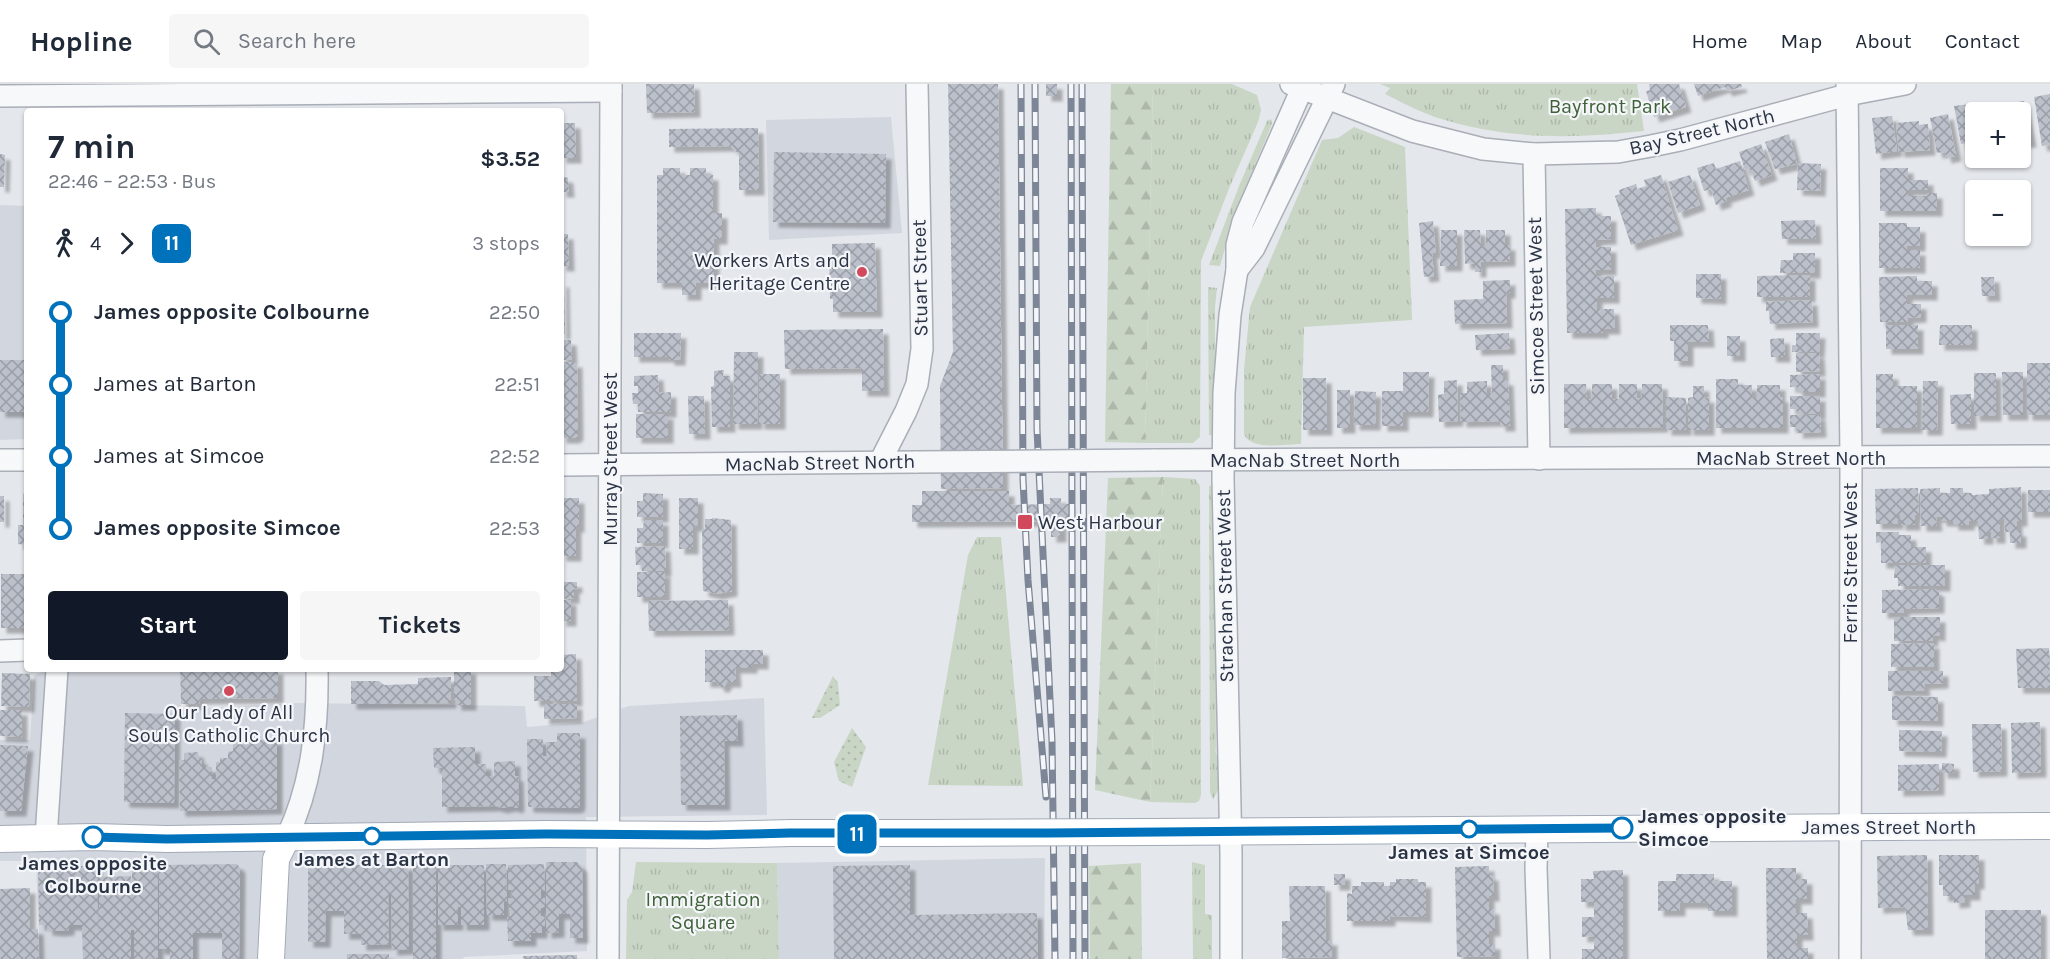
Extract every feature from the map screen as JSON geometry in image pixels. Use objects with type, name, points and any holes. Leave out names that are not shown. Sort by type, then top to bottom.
[{"type":"main road","name":"James Street North","points":[[0,839],[608,833],[707,835],[2050,826]]},
{"type":"main road","points":[[271,959],[276,859],[287,837]]},
{"type":"street","name":"Stuart Street","points":[[880,462],[917,384],[922,349],[916,84]]},
{"type":"street","name":"Bay Street North","points":[[1299,86],[1331,92],[1412,131],[1483,149],[1534,154],[1618,152],[1680,140],[1847,89],[1905,84]]},
{"type":"street","name":"Strachan Street West","points":[[1231,959],[1224,461],[1224,393],[1229,326],[1238,270],[1237,245],[1243,222],[1299,86]]},
{"type":"street","points":[[0,96],[314,97],[611,88]]},
{"type":"street","name":"Murray Street West","points":[[608,959],[611,88]]},
{"type":"street","name":"Ferrie Street West","points":[[1847,89],[1851,458],[1850,959]]},
{"type":"street","name":"Strachan Street West","points":[[1238,270],[1254,248],[1331,92]]},
{"type":"street","name":"Simcoe Street West","points":[[1534,154],[1539,459]]},
{"type":"street","name":"MacNab Street North","points":[[564,465],[2050,456]]},
{"type":"street","points":[[0,460],[24,460]]},
{"type":"street","points":[[0,651],[24,650]]},
{"type":"street","points":[[46,838],[57,672]]},
{"type":"street","points":[[287,837],[300,809],[310,767],[316,727],[317,672]]},
{"type":"street","points":[[1537,828],[1539,959]]},
{"type":"shaded area","points":[[891,117],[902,233],[769,240],[766,120]]},
{"type":"shaded area","points":[[0,205],[24,206],[24,439],[0,440]]},
{"type":"shaded area","points":[[41,672],[180,672],[181,709],[299,703],[525,706],[527,727],[584,722],[629,706],[764,698],[767,815],[586,817],[587,951],[464,957],[463,959],[40,959],[36,861],[0,861],[0,740],[30,740],[34,676]]},
{"type":"shaded area","points":[[1045,858],[1044,959],[779,959],[777,863]]},
{"type":"green space","points":[[1111,84],[1153,84],[1145,443],[1105,442]]},
{"type":"green space","points":[[1153,84],[1232,84],[1257,95],[1261,110],[1201,261],[1200,437],[1193,443],[1145,443]]},
{"type":"green space","name":"Bayfront Park","points":[[1380,84],[1637,84],[1644,131],[1538,136],[1487,130],[1461,125],[1422,112],[1385,94],[1390,88]]},
{"type":"green space","points":[[1271,119],[1272,124],[1235,213],[1220,266],[1209,265],[1239,186],[1267,121]]},
{"type":"green space","points":[[1354,127],[1405,147],[1412,320],[1304,327],[1301,444],[1261,445],[1254,443],[1244,434],[1244,370],[1250,307],[1322,140],[1338,138]]},
{"type":"green space","points":[[1208,287],[1217,288],[1214,435],[1209,435]]},
{"type":"green space","points":[[1163,477],[1195,479],[1200,486],[1201,795],[1199,801],[1195,803],[1150,802]]},
{"type":"green space","points":[[1163,477],[1150,802],[1095,790],[1108,478]]},
{"type":"green space","points":[[1214,485],[1216,754],[1221,778],[1213,799],[1210,792],[1209,486]]},
{"type":"green space","points":[[977,537],[1001,537],[1023,786],[928,785],[968,555]]},
{"type":"green space","points":[[833,676],[838,683],[840,705],[820,718],[812,718]]},
{"type":"green space","points":[[852,728],[866,747],[852,787],[839,781],[834,762]]},
{"type":"green space","name":"Immigration Square","points":[[636,862],[777,863],[779,959],[626,959],[627,900],[632,892]]},
{"type":"green space","points":[[1192,862],[1205,865],[1205,914],[1212,915],[1212,959],[1193,959]]},
{"type":"green space","points":[[1141,863],[1142,959],[1090,959],[1089,866]]},
{"type":"building","points":[[646,84],[694,84],[695,112],[647,113]]},
{"type":"building","points":[[948,84],[998,84],[1003,488],[941,489],[940,386],[953,352]]},
{"type":"building","points":[[1046,84],[1057,84],[1057,96],[1046,96]]},
{"type":"building","points":[[1649,84],[1679,84],[1686,107],[1654,117],[1646,91],[1650,90]]},
{"type":"building","points":[[1694,84],[1741,84],[1742,87],[1727,91],[1725,87],[1698,96]]},
{"type":"building","points":[[2050,94],[2050,145],[2042,146],[2034,97]]},
{"type":"building","points":[[1965,105],[1965,143],[1961,144],[1954,106]]},
{"type":"building","points":[[1948,114],[1956,156],[1946,158],[1945,152],[1937,153],[1930,118]]},
{"type":"building","points":[[1892,116],[1897,151],[1876,154],[1872,118]]},
{"type":"building","points":[[1919,121],[1919,125],[1928,124],[1930,150],[1899,152],[1896,123]]},
{"type":"building","points":[[564,123],[575,123],[576,158],[564,158]]},
{"type":"building","points":[[758,128],[759,190],[739,190],[739,154],[730,146],[669,147],[669,129]]},
{"type":"building","points":[[1789,134],[1797,164],[1775,169],[1765,142]]},
{"type":"building","points":[[1761,144],[1772,175],[1755,181],[1750,169],[1745,170],[1739,152]]},
{"type":"building","points":[[774,152],[886,154],[885,223],[773,222]]},
{"type":"building","points":[[0,154],[5,155],[4,187],[0,187]]},
{"type":"building","points":[[1740,161],[1749,190],[1725,198],[1727,201],[1716,205],[1711,189],[1704,191],[1697,168],[1714,163],[1716,169]]},
{"type":"building","points":[[1798,163],[1821,164],[1820,191],[1797,190]]},
{"type":"building","points":[[663,168],[680,168],[680,175],[690,175],[690,168],[706,168],[706,175],[713,175],[713,213],[722,213],[722,239],[714,239],[714,283],[696,283],[696,295],[682,295],[682,283],[657,283],[657,175],[663,175]]},
{"type":"building","points":[[1880,168],[1908,168],[1908,180],[1928,180],[1928,190],[1908,190],[1908,196],[1927,196],[1927,193],[1937,193],[1937,211],[1880,211]]},
{"type":"building","points":[[1661,175],[1678,230],[1631,245],[1615,196],[1620,194],[1619,190],[1636,184],[1637,189],[1646,186],[1644,180]]},
{"type":"building","points":[[1690,175],[1700,205],[1678,213],[1668,182]]},
{"type":"building","points":[[564,177],[568,178],[569,192],[564,192]]},
{"type":"building","points":[[1596,208],[1596,216],[1611,216],[1611,239],[1596,240],[1596,247],[1611,247],[1611,270],[1596,270],[1596,277],[1614,276],[1614,298],[1597,298],[1597,309],[1614,309],[1615,329],[1603,329],[1603,333],[1567,333],[1565,209]]},
{"type":"building","points":[[1815,220],[1816,239],[1782,239],[1781,221]]},
{"type":"building","points":[[1433,221],[1436,253],[1432,253],[1434,276],[1424,277],[1419,223]]},
{"type":"building","points":[[1879,223],[1907,223],[1907,227],[1920,227],[1920,246],[1907,246],[1907,250],[1920,250],[1920,268],[1879,268]]},
{"type":"building","points":[[1441,230],[1457,230],[1457,266],[1440,266]]},
{"type":"building","points":[[1464,230],[1480,230],[1481,246],[1486,246],[1486,230],[1505,230],[1505,245],[1510,245],[1510,261],[1481,262],[1481,272],[1475,272],[1475,263],[1465,264]]},
{"type":"building","points":[[564,234],[568,234],[569,266],[564,266]]},
{"type":"building","name":"Workers Arts and Heritage Centre","points":[[875,243],[877,312],[833,312],[833,299],[830,299],[829,255],[832,255],[832,244]]},
{"type":"building","points":[[1793,253],[1815,253],[1815,273],[1780,273],[1781,260],[1793,260]]},
{"type":"building","points":[[1696,274],[1721,274],[1721,299],[1696,298]]},
{"type":"building","points":[[1810,275],[1810,297],[1757,297],[1757,276]]},
{"type":"building","points":[[1917,276],[1917,281],[1932,281],[1932,295],[1907,295],[1907,304],[1921,304],[1921,317],[1908,318],[1908,322],[1880,322],[1879,277]]},
{"type":"building","points":[[1981,277],[1994,277],[1995,296],[1982,296]]},
{"type":"building","points":[[1510,280],[1510,293],[1506,293],[1507,323],[1455,324],[1454,300],[1483,299],[1483,281]]},
{"type":"building","points":[[564,282],[565,334],[564,334]]},
{"type":"building","points":[[1812,300],[1813,322],[1770,324],[1766,302]]},
{"type":"building","points":[[1670,325],[1708,325],[1709,342],[1688,342],[1688,361],[1674,361],[1674,341],[1670,341]]},
{"type":"building","points":[[1886,325],[1918,325],[1918,349],[1886,349]]},
{"type":"building","points":[[1940,325],[1972,325],[1972,345],[1939,345]]},
{"type":"building","points":[[883,329],[884,391],[862,391],[862,368],[785,369],[784,330]]},
{"type":"building","points":[[634,333],[681,333],[680,360],[669,360],[669,357],[634,357]]},
{"type":"building","points":[[1509,333],[1510,349],[1476,350],[1475,335]]},
{"type":"building","points":[[1796,333],[1820,333],[1819,352],[1792,352],[1792,345],[1796,345]]},
{"type":"building","points":[[1727,336],[1740,336],[1740,356],[1727,356]]},
{"type":"building","points":[[1784,338],[1785,357],[1771,357],[1770,339]]},
{"type":"building","points":[[564,340],[571,340],[572,360],[564,360]]},
{"type":"building","points":[[734,352],[758,352],[757,424],[733,424]]},
{"type":"building","points":[[1796,353],[1819,353],[1820,371],[1796,372]]},
{"type":"building","points":[[0,360],[24,360],[24,412],[0,412]]},
{"type":"building","points":[[564,362],[577,362],[578,435],[574,438],[564,438]]},
{"type":"building","points":[[2027,363],[2050,363],[2050,415],[2027,415]]},
{"type":"building","points":[[1491,365],[1503,365],[1503,380],[1508,380],[1510,426],[1500,426],[1500,421],[1461,422],[1460,393],[1467,393],[1467,382],[1487,381],[1487,394],[1492,394]]},
{"type":"building","points":[[724,370],[723,376],[730,376],[730,427],[712,427],[711,387],[714,386],[714,371]]},
{"type":"building","points":[[1403,372],[1429,372],[1428,412],[1403,412],[1403,426],[1382,426],[1382,391],[1403,391]]},
{"type":"building","points":[[2002,372],[2023,372],[2023,415],[2003,415]]},
{"type":"building","points":[[1974,373],[1996,373],[1996,416],[1974,416]]},
{"type":"building","points":[[759,374],[780,374],[780,424],[759,424]]},
{"type":"building","points":[[1820,374],[1820,392],[1797,392],[1797,387],[1790,387],[1790,375]]},
{"type":"building","points":[[1876,374],[1893,374],[1893,386],[1917,386],[1917,428],[1876,428]]},
{"type":"building","points":[[658,375],[659,393],[671,392],[671,412],[638,412],[638,404],[633,404],[632,393],[638,393],[638,386],[634,386],[634,376]]},
{"type":"building","points":[[1303,378],[1326,378],[1327,430],[1303,430]]},
{"type":"building","points":[[1716,379],[1738,379],[1738,385],[1752,385],[1752,398],[1757,398],[1757,385],[1780,385],[1780,397],[1783,397],[1783,428],[1716,428]]},
{"type":"building","points":[[1457,380],[1458,421],[1439,422],[1438,395],[1444,394],[1444,381]]},
{"type":"building","points":[[1923,381],[1938,381],[1937,430],[1922,430]]},
{"type":"building","points":[[1564,384],[1586,384],[1587,399],[1592,399],[1592,384],[1612,384],[1612,399],[1619,399],[1619,384],[1637,384],[1637,398],[1642,398],[1642,384],[1662,384],[1663,427],[1564,428]]},
{"type":"building","points":[[1693,386],[1704,386],[1704,398],[1709,397],[1709,430],[1688,430],[1688,398],[1693,397]]},
{"type":"building","points":[[1337,390],[1350,390],[1350,428],[1337,428]]},
{"type":"building","points":[[1355,391],[1376,392],[1375,425],[1354,425]]},
{"type":"building","points":[[1971,394],[1971,424],[1951,424],[1950,395]]},
{"type":"building","points":[[688,396],[704,396],[705,434],[689,434]]},
{"type":"building","points":[[1790,396],[1820,396],[1820,414],[1797,414],[1797,409],[1790,409]]},
{"type":"building","points":[[1666,397],[1686,398],[1686,430],[1666,430]]},
{"type":"building","points":[[636,414],[668,414],[668,438],[636,438]]},
{"type":"building","points":[[1790,415],[1820,415],[1821,432],[1797,433],[1798,427],[1790,427]]},
{"type":"building","points":[[2021,487],[2022,521],[2017,521],[2017,531],[2021,531],[2021,543],[2010,543],[2010,532],[2005,532],[2004,519],[2000,519],[2000,538],[1991,538],[1991,531],[1988,532],[1988,539],[1979,539],[1978,521],[1974,521],[1973,498],[1973,521],[1969,521],[1969,525],[1953,525],[1953,521],[1941,521],[1941,517],[1936,517],[1937,526],[1921,526],[1920,489],[1940,488],[1940,493],[1950,493],[1950,488],[1963,488],[1963,493],[1972,493],[1972,495],[1989,494],[1989,489]]},
{"type":"building","points":[[1918,488],[1919,515],[1915,515],[1915,525],[1900,525],[1900,515],[1898,515],[1898,524],[1876,524],[1875,489]]},
{"type":"building","points":[[2028,490],[2050,490],[2050,512],[2028,512]]},
{"type":"building","points":[[922,491],[1009,491],[1009,505],[1050,504],[1050,498],[1061,498],[1061,504],[1069,504],[1069,521],[1061,521],[1061,537],[1051,537],[1051,521],[912,522],[912,505],[922,505]]},
{"type":"building","points":[[643,493],[663,494],[663,517],[637,517],[637,501],[643,501]]},
{"type":"building","points":[[23,494],[24,545],[18,544],[18,525],[23,525]]},
{"type":"building","points":[[0,496],[4,496],[4,522],[0,522]]},
{"type":"building","points":[[564,498],[579,498],[576,556],[564,556]]},
{"type":"building","points":[[679,498],[698,498],[698,526],[693,526],[693,549],[679,549]]},
{"type":"building","points":[[705,519],[731,520],[732,591],[717,594],[703,591],[702,529],[705,529]]},
{"type":"building","points":[[644,520],[663,520],[663,543],[637,543],[637,528],[643,528]]},
{"type":"building","points":[[1876,532],[1899,532],[1899,535],[1911,535],[1911,547],[1926,547],[1926,563],[1881,563],[1881,542],[1876,543]]},
{"type":"building","points":[[665,546],[666,571],[642,571],[642,565],[636,565],[635,547]]},
{"type":"building","points":[[1895,565],[1945,565],[1945,586],[1898,586],[1898,578],[1894,578]]},
{"type":"building","points":[[637,572],[665,572],[665,597],[637,597]]},
{"type":"building","points":[[1,574],[24,574],[24,628],[1,628]]},
{"type":"building","points":[[564,582],[577,582],[577,588],[574,588],[574,598],[564,599]]},
{"type":"building","points":[[1936,589],[1939,591],[1939,608],[1904,609],[1904,613],[1882,613],[1882,590]]},
{"type":"building","points":[[564,600],[571,600],[571,621],[564,621]]},
{"type":"building","points":[[728,600],[729,630],[649,631],[648,601]]},
{"type":"building","points":[[1894,617],[1940,617],[1940,636],[1933,635],[1933,641],[1894,641]]},
{"type":"building","points":[[1934,643],[1934,667],[1891,667],[1891,644]]},
{"type":"building","points":[[2049,648],[2050,688],[2018,688],[2016,649]]},
{"type":"building","points":[[705,650],[763,650],[763,664],[752,664],[752,668],[735,668],[736,682],[727,682],[724,687],[720,687],[717,682],[705,682]]},
{"type":"building","points":[[576,654],[577,701],[550,701],[550,696],[548,696],[549,701],[534,701],[534,676],[551,676],[551,672],[564,672],[564,655]]},
{"type":"building","points":[[1888,671],[1943,671],[1943,683],[1924,684],[1925,691],[1888,691]]},
{"type":"building","name":"Our Lady of All Souls Catholic Church","points":[[180,672],[278,672],[278,698],[200,699],[199,704],[181,704]]},
{"type":"building","points":[[454,672],[471,672],[471,705],[456,705],[456,700],[454,700]]},
{"type":"building","points":[[2,673],[30,674],[29,707],[1,706]]},
{"type":"building","points":[[451,677],[451,703],[351,704],[351,681],[379,681],[384,685],[418,684],[418,678]]},
{"type":"building","points":[[1892,696],[1938,697],[1938,721],[1892,720]]},
{"type":"building","points":[[544,704],[577,704],[577,718],[544,719]]},
{"type":"building","points":[[0,710],[22,710],[22,737],[0,736]]},
{"type":"building","points":[[125,713],[175,714],[174,803],[124,802]]},
{"type":"building","points":[[737,715],[738,741],[724,741],[725,805],[681,805],[680,716]]},
{"type":"building","points":[[2040,722],[2041,772],[2012,773],[2011,723]]},
{"type":"building","points":[[1972,724],[2001,724],[2002,771],[1973,772]]},
{"type":"building","points":[[1899,730],[1942,731],[1941,752],[1899,751]]},
{"type":"building","points":[[233,731],[254,731],[255,798],[255,740],[277,739],[277,809],[180,811],[179,760],[184,760],[184,753],[198,752],[199,759],[202,759],[202,767],[212,767],[212,779],[216,779],[216,762],[220,762],[220,758],[228,758],[228,752],[233,751]]},
{"type":"building","points":[[557,733],[580,733],[579,807],[528,807],[527,739],[543,739],[543,756],[547,756],[546,742],[557,742]]},
{"type":"building","points":[[0,745],[28,746],[21,811],[0,811]]},
{"type":"building","points":[[475,747],[475,764],[486,764],[486,776],[494,776],[494,762],[515,761],[515,776],[518,776],[519,806],[517,808],[511,806],[502,808],[495,806],[442,807],[442,768],[434,768],[433,748]]},
{"type":"building","points":[[1942,763],[1954,764],[1954,773],[1942,773]]},
{"type":"building","points":[[1939,764],[1939,790],[1898,791],[1898,765]]},
{"type":"building","points":[[1927,855],[1928,930],[1908,930],[1905,907],[1878,908],[1877,856]]},
{"type":"building","points":[[1939,855],[1979,855],[1979,884],[1975,884],[1975,895],[1965,895],[1965,902],[1954,903],[1954,896],[1943,896],[1943,885],[1939,885]]},
{"type":"building","points":[[546,862],[577,862],[582,867],[583,938],[570,938],[570,914],[559,914],[559,932],[546,933]]},
{"type":"building","points":[[413,863],[436,863],[436,959],[413,959]]},
{"type":"building","points":[[237,864],[240,868],[239,959],[222,959],[222,933],[193,933],[193,959],[170,959],[170,949],[159,949],[159,865]]},
{"type":"building","points":[[486,864],[506,864],[507,902],[504,902],[504,915],[487,915]]},
{"type":"building","points":[[544,864],[545,891],[541,891],[541,898],[545,898],[545,908],[541,908],[541,916],[545,916],[545,926],[542,926],[542,933],[531,933],[531,941],[508,941],[507,916],[511,916],[511,908],[508,909],[508,898],[512,898],[512,890],[508,890],[508,865]]},
{"type":"building","points":[[308,865],[408,865],[409,949],[392,950],[391,894],[388,894],[389,944],[361,945],[361,934],[344,934],[344,911],[326,911],[325,942],[308,942]]},
{"type":"building","points":[[438,865],[484,865],[484,925],[461,925],[461,907],[458,907],[458,925],[438,925]]},
{"type":"building","points":[[910,865],[910,915],[1037,913],[1038,959],[834,959],[833,866]]},
{"type":"building","points":[[38,866],[97,866],[99,947],[99,877],[131,876],[132,897],[132,867],[158,867],[158,958],[134,959],[134,930],[131,930],[131,959],[83,959],[82,925],[69,925],[69,930],[59,931],[47,930],[47,925],[39,925]]},
{"type":"building","points":[[1489,866],[1489,875],[1493,875],[1494,896],[1489,896],[1489,909],[1494,909],[1495,931],[1489,931],[1489,944],[1495,944],[1495,956],[1457,957],[1455,867]]},
{"type":"building","points":[[1766,868],[1796,868],[1796,879],[1807,879],[1807,899],[1796,899],[1796,913],[1807,913],[1808,935],[1797,935],[1797,948],[1808,948],[1808,959],[1767,959]]},
{"type":"building","points":[[1623,870],[1623,959],[1582,959],[1582,949],[1594,949],[1594,936],[1582,937],[1582,917],[1594,917],[1594,902],[1581,902],[1581,879],[1594,879],[1593,871]]},
{"type":"building","points":[[1334,874],[1345,874],[1345,885],[1334,885]]},
{"type":"building","points":[[1676,874],[1714,874],[1714,881],[1732,881],[1732,911],[1708,911],[1708,903],[1680,903],[1680,911],[1658,911],[1658,881],[1676,881]]},
{"type":"building","points":[[1396,879],[1418,879],[1418,882],[1426,882],[1426,917],[1390,916],[1390,921],[1347,921],[1347,893],[1352,894],[1352,886],[1361,886],[1361,882],[1384,882],[1384,886],[1390,886],[1390,882],[1396,882]]},
{"type":"building","points":[[1289,886],[1325,886],[1326,940],[1332,940],[1332,957],[1282,958],[1282,921],[1290,921]]},
{"type":"building","points":[[30,888],[30,929],[38,929],[39,959],[0,959],[0,889]]},
{"type":"building","points":[[1985,910],[2041,910],[2041,959],[1985,959]]},
{"type":"building","points":[[347,954],[389,954],[389,959],[347,959]]},
{"type":"building","points":[[577,955],[577,959],[523,959],[523,956]]},
{"type":"railway","points":[[1021,84],[1023,479],[1028,580],[1046,797]]},
{"type":"railway","points":[[1035,84],[1037,429],[1052,741],[1055,959]]},
{"type":"railway","points":[[1071,84],[1073,959]]},
{"type":"railway","points":[[1082,84],[1085,959]]},
{"type":"bus line","name":"11","points":[[93,837],[167,839],[608,833],[707,835],[1622,828]]},
{"type":"place","name":"Workers Arts and Heritage Centre","points":[[862,272]]},
{"type":"place","name":"West Harbour","points":[[1025,522]]},
{"type":"place","name":"Our Lady of All Souls Catholic Church","points":[[229,691]]},
{"type":"place","name":"James opposite Simcoe","points":[[1622,828]]},
{"type":"place","name":"James at Simcoe","points":[[1469,829]]},
{"type":"place","name":"James at Barton","points":[[372,836]]},
{"type":"place","name":"James opposite Colbourne","points":[[93,837]]}]
